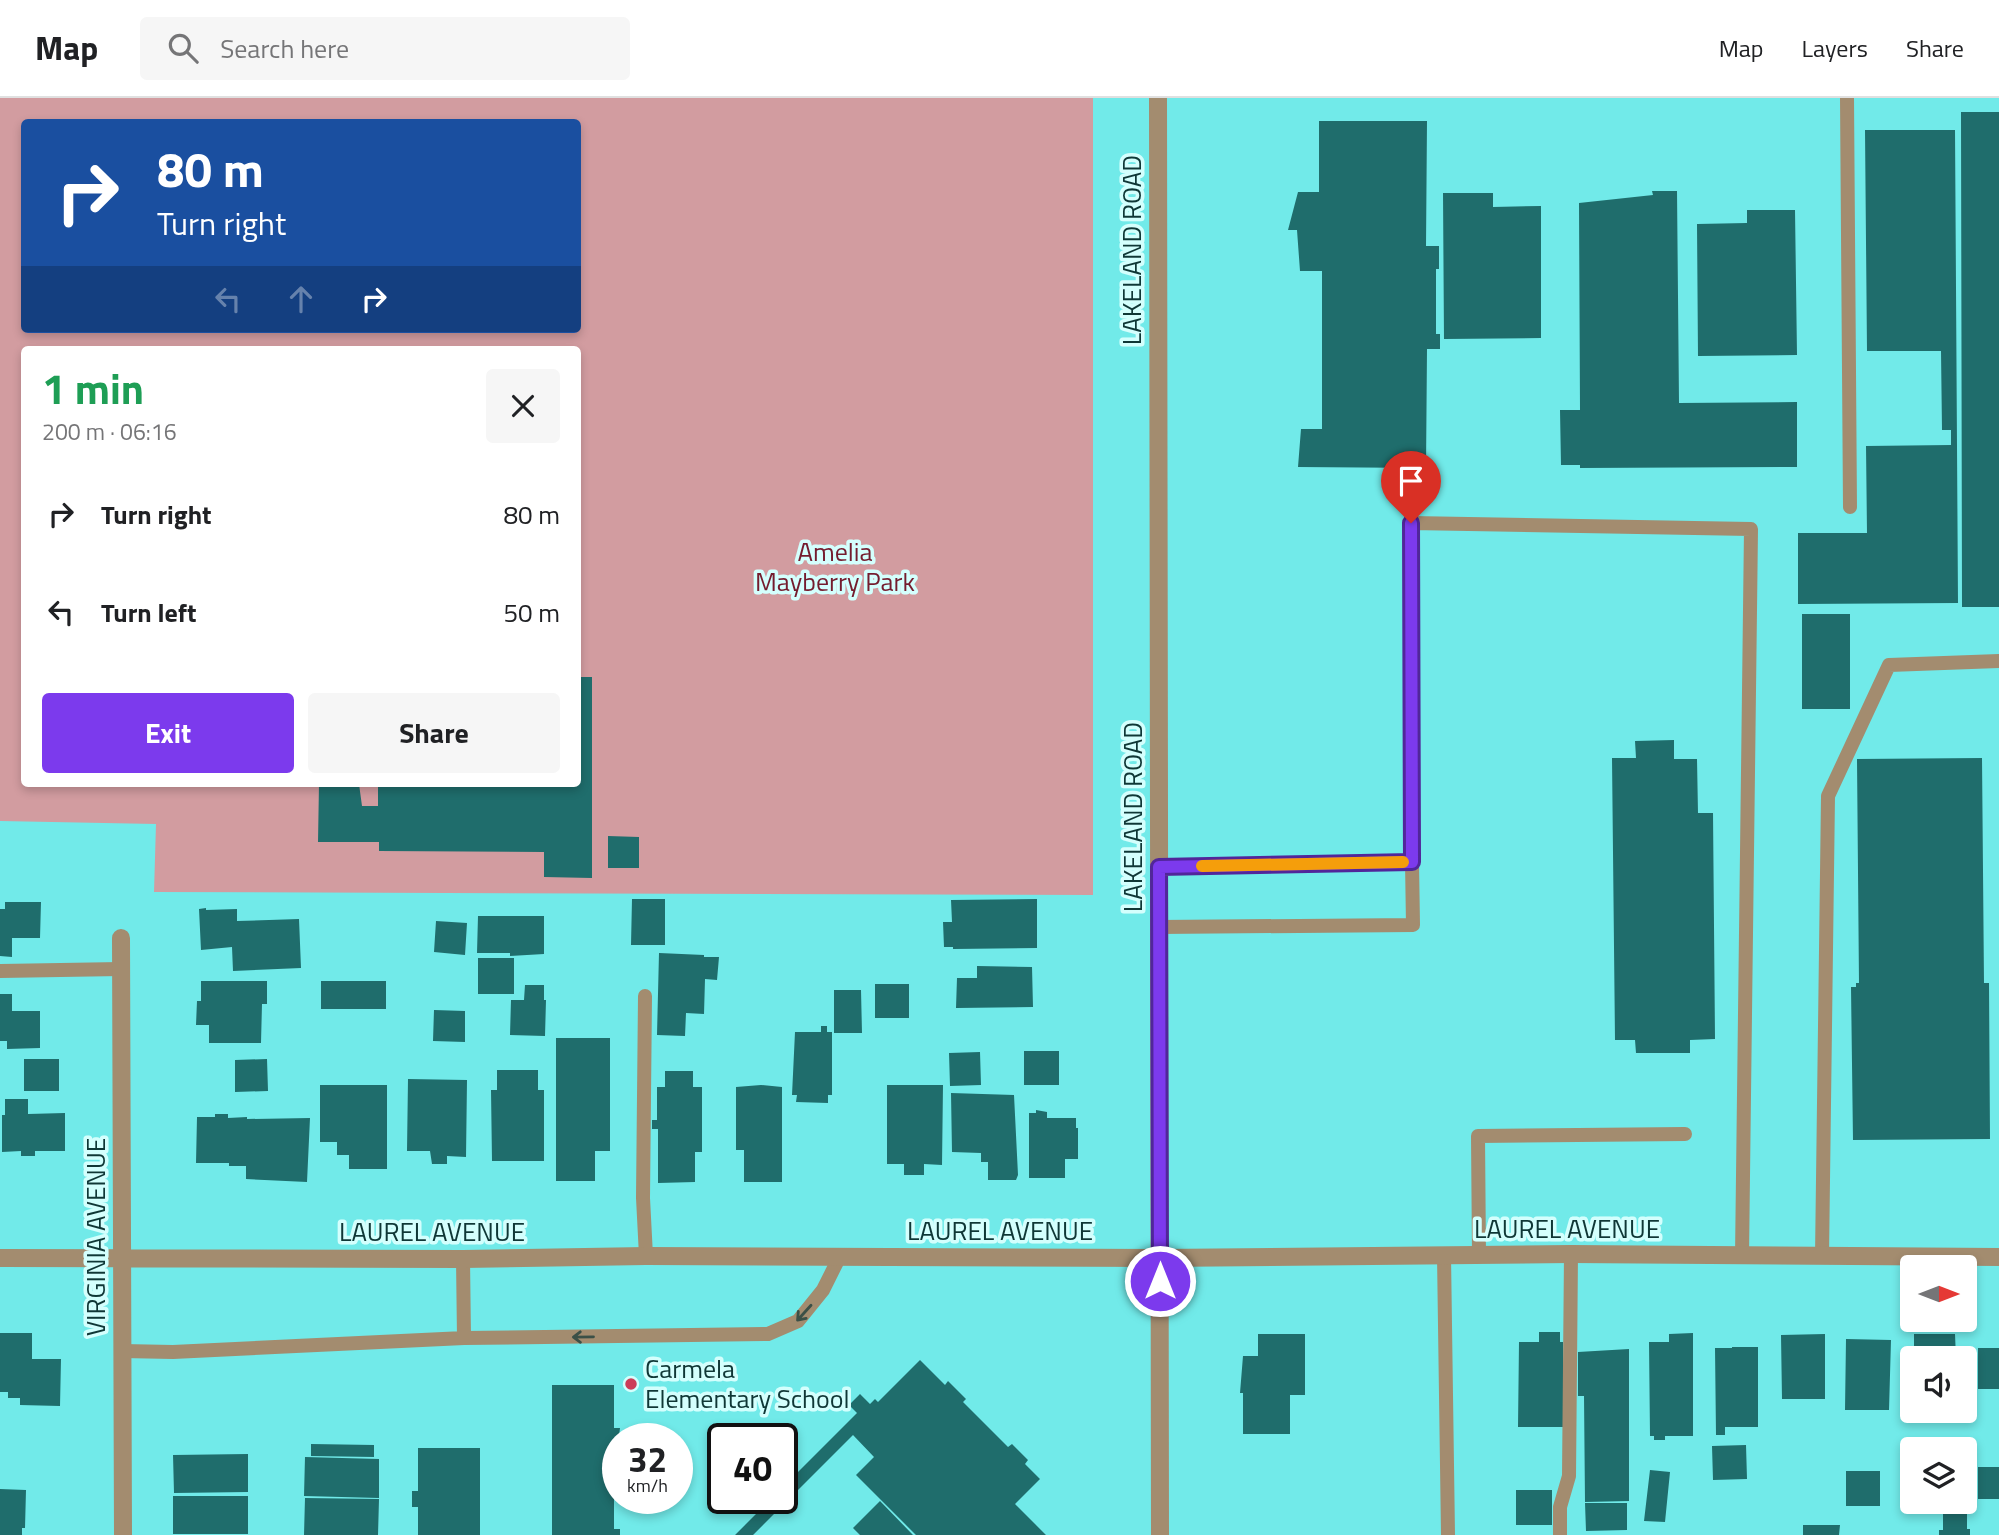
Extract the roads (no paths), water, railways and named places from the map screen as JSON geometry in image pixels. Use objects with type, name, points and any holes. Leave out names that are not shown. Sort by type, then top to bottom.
[{"type":"street","name":"LAKELAND ROAD","points":[[1158,98],[1160,1535]]},
{"type":"street","name":"VIRGINIA AVENUE","points":[[121,938],[123,1535]]},
{"type":"street","name":"LAUREL AVENUE","points":[[0,1258],[1160,1258],[1571,1254],[1999,1257]]},
{"type":"lane","points":[[1847,98],[1850,507]]},
{"type":"lane","points":[[1159,927],[1413,925],[1411,523],[1751,529],[1742,1257]]},
{"type":"lane","points":[[1822,1257],[1828,796],[1889,665],[1999,661]]},
{"type":"lane","points":[[1159,867],[1412,862]]},
{"type":"lane","points":[[0,971],[121,969]]},
{"type":"lane","points":[[645,996],[643,1198],[646,1256]]},
{"type":"lane","points":[[1479,1256],[1478,1136],[1685,1134]]},
{"type":"lane","points":[[1560,1535],[1560,1507],[1569,1476],[1571,1254]]},
{"type":"lane","points":[[1444,1255],[1448,1535]]},
{"type":"lane","points":[[122,1351],[173,1352],[464,1338],[768,1334],[798,1321],[823,1290],[840,1256]]},
{"type":"lane","points":[[463,1259],[464,1338]]},
{"type":"place","name":"Carmela Elementary School","points":[[631,1384]]},
{"type":"park label","name":"Amelia Mayberry Park","points":[[835,567]]}]
